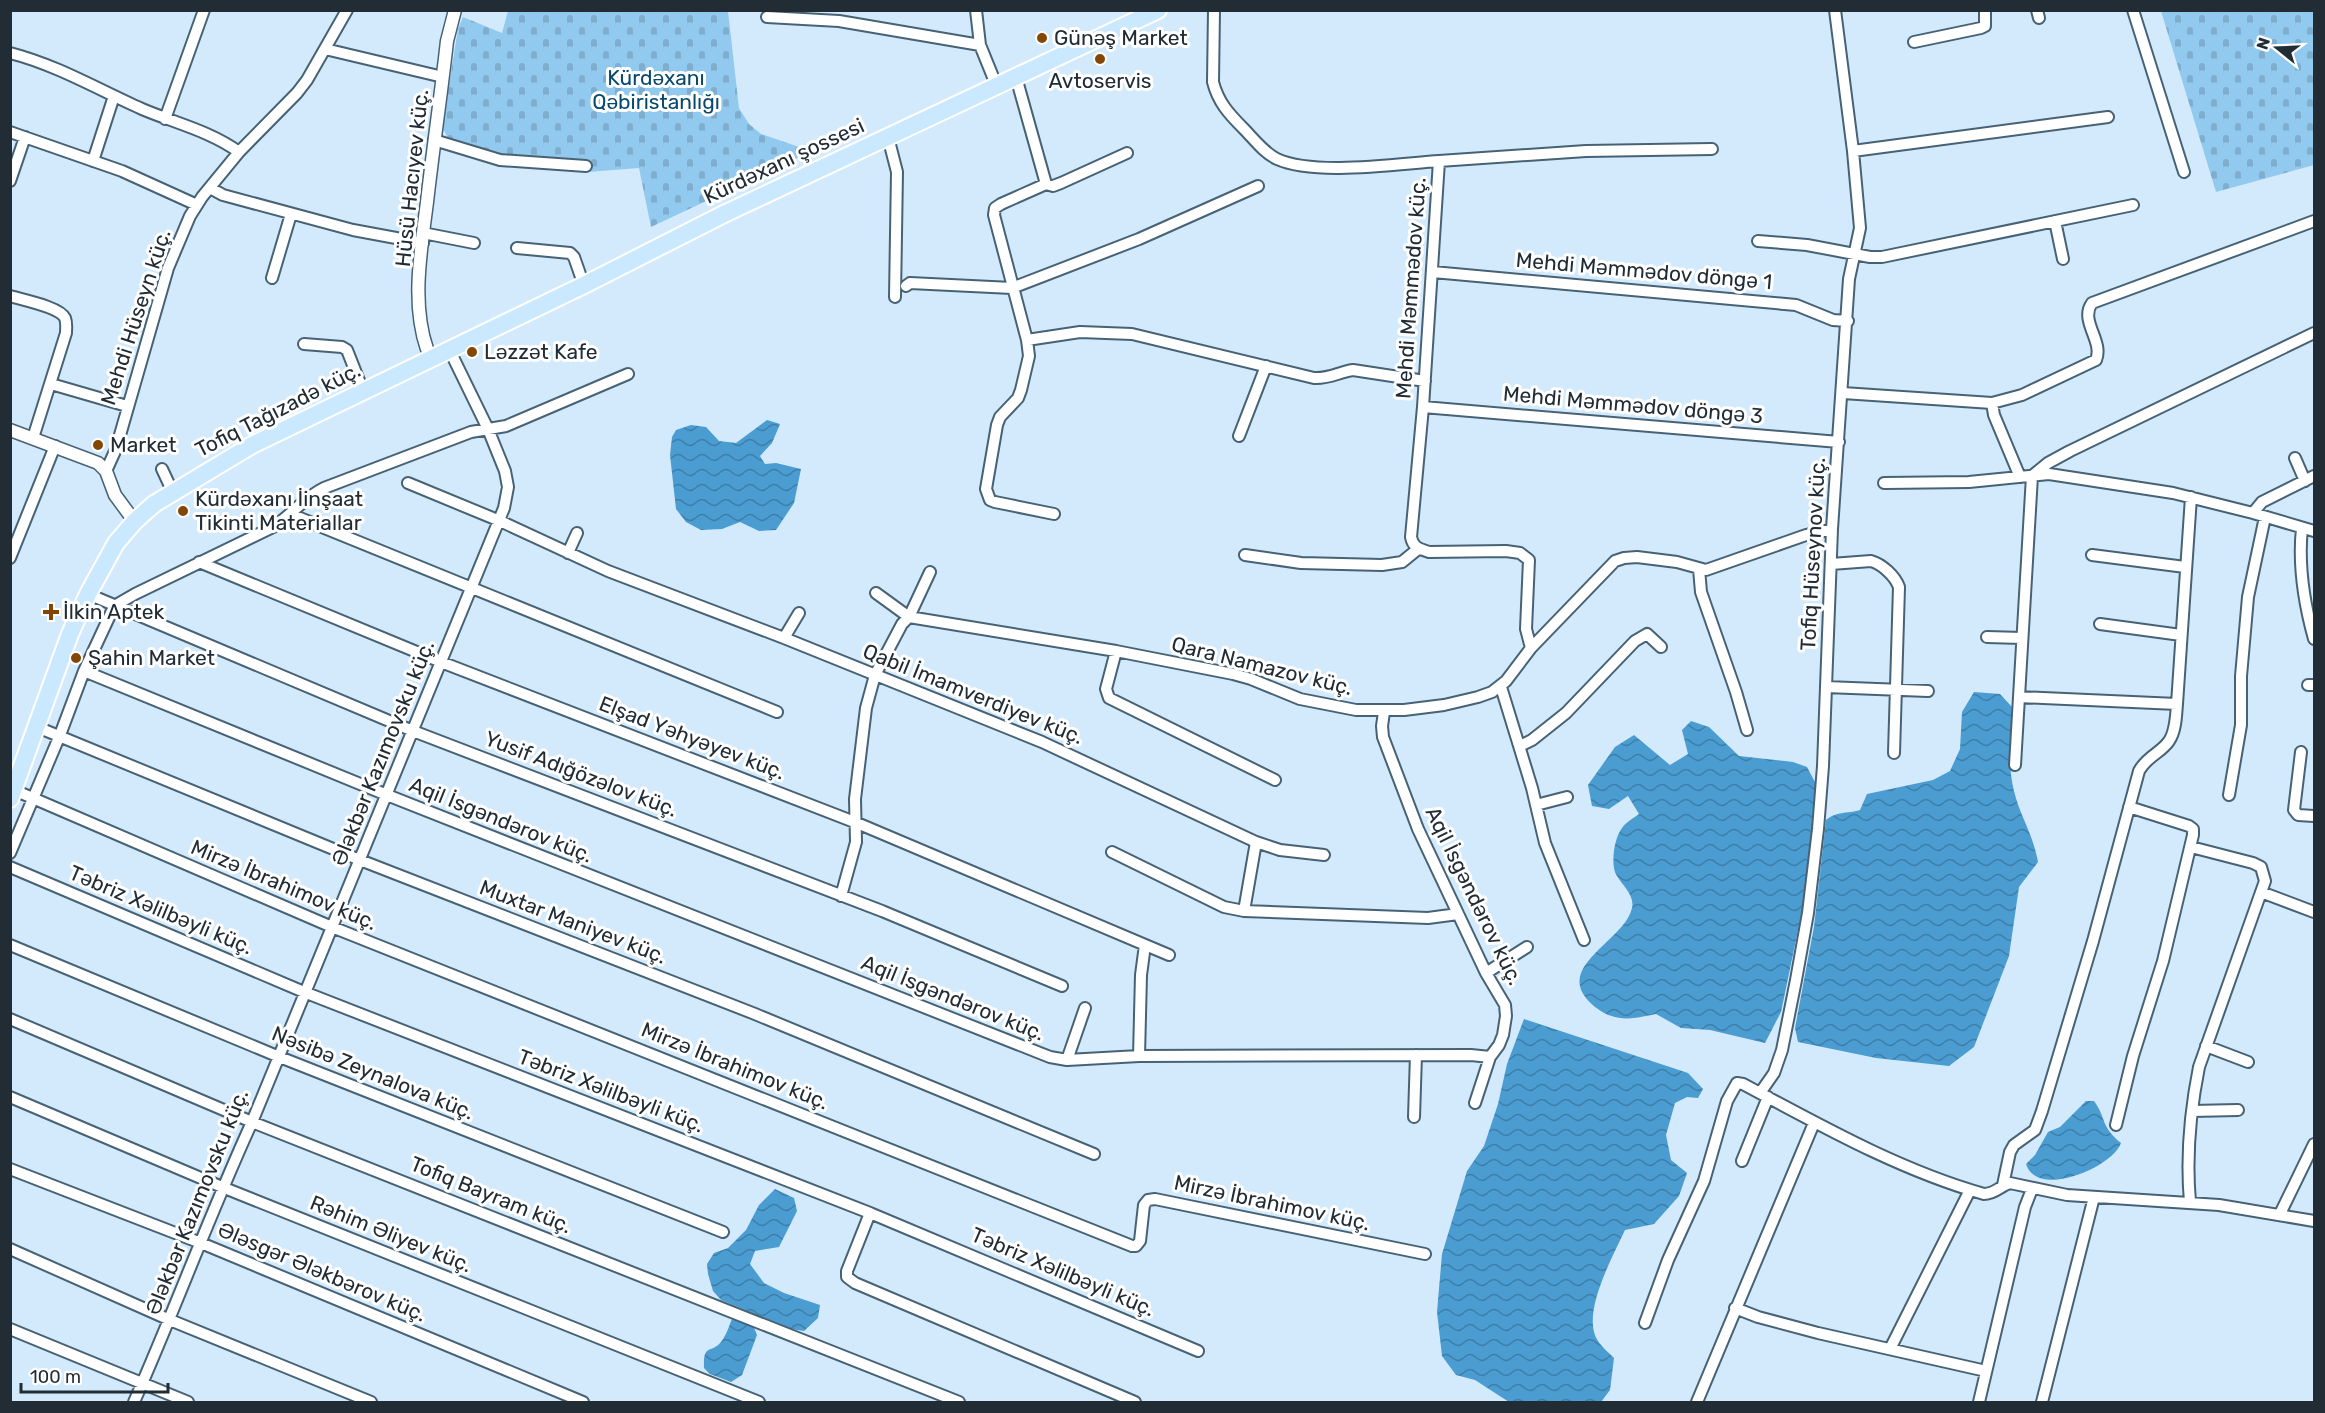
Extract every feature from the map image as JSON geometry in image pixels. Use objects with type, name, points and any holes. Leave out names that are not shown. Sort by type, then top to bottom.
[{"type":"main road","name":"Kürdəxanı şossesi","points":[[429,353],[993,77],[1133,14],[1158,10]]},
{"type":"main road","name":"Kürdəxanı şossesi","points":[[429,353],[449,350],[722,210],[888,137],[1016,77],[1133,14]]},
{"type":"main road","name":"Tofiq Tağızadə küç.","points":[[10,771],[62,631],[83,582],[102,548],[132,517],[165,476],[360,383],[429,353]]},
{"type":"main road","name":"Tofiq Tağızadə küç.","points":[[12,792],[88,594],[109,553],[132,517],[252,445],[429,353]]},
{"type":"street","points":[[165,118],[204,10]]},
{"type":"street","name":"Mehdi Hüseyn küç.","points":[[106,471],[114,457],[168,268],[197,205],[239,152],[308,80],[347,10]]},
{"type":"street","name":"Hüsü Hacıyev küç.","points":[[429,353],[422,333],[418,308],[423,238],[447,41],[455,10]]},
{"type":"street","points":[[976,10],[980,45],[993,77]]},
{"type":"street","name":"Mehdi Məmmədov küç.","points":[[1214,10],[1216,92],[1226,111],[1277,159],[1305,168],[1438,161],[1433,272],[1411,537],[1418,549]]},
{"type":"street","name":"Tofiq Hüseynov küç.","points":[[1742,1161],[1782,1050],[1808,913],[1818,829],[1832,529],[1848,321],[1849,279],[1860,228],[1853,151],[1835,10]]},
{"type":"street","points":[[1914,42],[1981,28],[1985,26],[1985,10]]},
{"type":"street","points":[[2133,10],[2184,172]]},
{"type":"street","points":[[767,17],[839,21],[980,45]]},
{"type":"street","points":[[325,49],[442,77]]},
{"type":"street","points":[[10,53],[52,67],[165,118],[214,136],[239,152]]},
{"type":"street","points":[[1016,77],[1046,184]]},
{"type":"street","points":[[93,161],[114,96]]},
{"type":"street","points":[[1853,151],[2108,117]]},
{"type":"street","points":[[10,132],[137,177],[197,205]]},
{"type":"street","points":[[10,181],[25,137]]},
{"type":"street","points":[[888,137],[897,172],[895,297]]},
{"type":"street","points":[[434,140],[500,160],[586,166]]},
{"type":"street","points":[[1438,161],[1586,151],[1712,149]]},
{"type":"street","points":[[1054,514],[995,502],[990,500],[986,489],[996,425],[1000,417],[1018,398],[1026,375],[1029,356],[1027,340],[994,215],[995,208],[1046,184],[1053,186],[1061,183],[1127,153]]},
{"type":"street","points":[[906,286],[910,283],[1012,288],[1139,239],[1258,186]]},
{"type":"street","points":[[210,188],[222,195],[353,230],[474,243]]},
{"type":"street","points":[[1758,241],[1807,245],[1870,257],[1882,257],[2133,205]]},
{"type":"street","points":[[272,278],[291,214]]},
{"type":"street","points":[[2055,221],[2063,259]]},
{"type":"street","points":[[1843,393],[1992,403],[2022,395],[2096,360],[2098,350],[2087,315],[2091,303],[2314,221]]},
{"type":"street","points":[[517,248],[570,253],[574,257],[581,277]]},
{"type":"street","name":"Mehdi Məmmədov döngə 1","points":[[1433,272],[1796,305],[1833,320],[1848,321]]},
{"type":"street","points":[[10,296],[58,311],[65,316],[66,333],[33,438]]},
{"type":"street","points":[[1027,340],[1080,332],[1132,334],[1314,378],[1324,379],[1343,371],[1353,370],[1425,381]]},
{"type":"street","points":[[2015,765],[2032,476],[2070,450],[2314,333]]},
{"type":"street","points":[[304,344],[342,347],[347,350],[360,383]]},
{"type":"street","name":"Ələkbər Kazımovsku küç.","points":[[134,1402],[500,521],[507,496],[507,480],[488,429],[449,350]]},
{"type":"street","points":[[1239,436],[1266,366]]},
{"type":"street","points":[[10,853],[60,735],[84,670],[116,605],[273,527],[305,499],[324,489],[471,432],[506,426],[628,374]]},
{"type":"street","points":[[51,384],[127,406]]},
{"type":"street","points":[[1992,403],[1994,415],[2020,477]]},
{"type":"street","name":"Mehdi Məmmədov döngə 3","points":[[1423,407],[1839,442]]},
{"type":"street","points":[[10,430],[92,459],[106,471],[114,495],[132,517]]},
{"type":"street","points":[[10,558],[55,446]]},
{"type":"street","points":[[2253,513],[2262,502],[2310,479],[2295,458]]},
{"type":"street","points":[[1884,483],[1970,482],[2049,474],[2191,497],[2314,531]]},
{"type":"street","name":"Qabil İmamverdiyev küç.","points":[[408,483],[500,521],[608,571],[784,638],[1042,742],[1256,842],[1280,850],[1324,855]]},
{"type":"street","points":[[2003,1185],[2010,1152],[2014,1146],[2035,1130],[2042,1111],[2093,941],[2128,807],[2144,764],[2171,739],[2177,704],[2191,497]]},
{"type":"street","points":[[290,514],[777,712]]},
{"type":"street","points":[[2229,795],[2241,724],[2241,676],[2248,597],[2265,517]]},
{"type":"street","points":[[2302,528],[2300,555],[2305,605],[2314,639]]},
{"type":"street","points":[[1584,940],[1545,843],[1520,746],[1501,687],[1531,648],[1615,561],[1637,557],[1677,562],[1699,569],[1715,567],[1806,535],[1832,529]]},
{"type":"street","points":[[568,553],[577,533]]},
{"type":"street","points":[[1245,555],[1319,564],[1382,565],[1402,562],[1418,549],[1429,552],[1506,551],[1520,553],[1529,560],[1527,629],[1531,648]]},
{"type":"street","points":[[2092,555],[2185,567]]},
{"type":"street","points":[[1831,564],[1871,561],[1897,581],[1899,587],[1898,690],[1894,753]]},
{"type":"street","name":"Elşad Yəhyəyev küç.","points":[[199,562],[441,662],[857,823],[1115,930],[1169,955]]},
{"type":"street","points":[[1699,569],[1701,592],[1747,730]]},
{"type":"street","points":[[841,896],[856,842],[855,799],[864,721],[875,675],[902,624],[909,617],[930,573]]},
{"type":"street","points":[[876,593],[909,617]]},
{"type":"street","name":"Yusif Adığözəlov küç.","points":[[88,594],[413,730],[841,896],[1062,986]]},
{"type":"street","points":[[784,638],[799,613]]},
{"type":"street","name":"Qara Namazov küç.","points":[[909,617],[1116,651],[1233,674],[1316,703],[1345,708],[1384,712],[1444,705],[1478,697],[1501,687]]},
{"type":"street","points":[[2100,624],[2181,635]]},
{"type":"street","points":[[1520,746],[1532,740],[1566,713],[1635,641],[1647,634],[1661,647]]},
{"type":"street","points":[[1987,637],[2022,638]]},
{"type":"street","points":[[1116,651],[1106,689],[1109,698],[1275,780]]},
{"type":"street","name":"Aqil İsgəndərov küç.","points":[[84,670],[387,795],[1050,1057],[1067,1060],[1139,1056],[1490,1057],[1503,1035],[1505,1005],[1486,973],[1418,829],[1389,754],[1382,726],[1384,712]]},
{"type":"street","points":[[1826,687],[1928,692]]},
{"type":"street","points":[[2019,697],[2177,704]]},
{"type":"street","name":"Muxtar Maniyev küç.","points":[[37,727],[360,860],[756,1014],[1094,1154]]},
{"type":"street","points":[[2301,752],[2294,810],[2298,815],[2314,816]]},
{"type":"street","name":"Mirzə İbrahimov küç.","points":[[12,792],[34,799],[332,927],[1132,1246],[1136,1246],[1140,1241],[1144,1205],[1148,1200],[1155,1199],[1425,1254]]},
{"type":"street","points":[[1536,805],[1567,797]]},
{"type":"street","points":[[2116,1125],[2133,1056],[2163,961],[2193,835],[2193,829],[2189,826],[2128,807]]},
{"type":"street","points":[[1244,911],[1256,842]]},
{"type":"street","points":[[2190,1202],[2187,1160],[2199,1067],[2265,881],[2261,867],[2253,863],[2191,847]]},
{"type":"street","points":[[1112,852],[1224,907],[1244,911],[1428,918],[1458,914]]},
{"type":"street","name":"Təbriz Xəlilbəyli küç.","points":[[10,867],[304,992],[870,1213],[1198,1351]]},
{"type":"street","points":[[2261,892],[2314,912]]},
{"type":"street","name":"Nəsibə Zeynalova küç.","points":[[10,945],[277,1056],[723,1232]]},
{"type":"street","points":[[1139,1056],[1141,975],[1145,945]]},
{"type":"street","points":[[1486,973],[1527,947]]},
{"type":"street","points":[[1067,1060],[1084,1008]]},
{"type":"street","name":"Tofiq Bayram küç.","points":[[10,1019],[252,1122],[959,1402]]},
{"type":"street","points":[[2206,1046],[2248,1062]]},
{"type":"street","points":[[1414,1117],[1416,1055]]},
{"type":"street","points":[[1475,1103],[1490,1057]]},
{"type":"street","points":[[1645,1323],[1668,1260],[1704,1180],[1732,1089],[1737,1083],[1743,1084],[1814,1123],[1908,1166],[1970,1190],[1989,1194],[2010,1183],[2052,1193],[2190,1202],[2314,1221]]},
{"type":"street","name":"Rəhim Əliyev küç.","points":[[10,1097],[222,1187],[759,1402]]},
{"type":"street","points":[[2192,1111],[2238,1110]]},
{"type":"street","points":[[1697,1402],[1814,1123]]},
{"type":"street","points":[[2280,1214],[2314,1144]]},
{"type":"street","name":"Ələsgər Ələkbərov küç.","points":[[10,1168],[201,1243],[583,1402]]},
{"type":"street","points":[[1979,1402],[2025,1207],[2032,1189]]},
{"type":"street","points":[[1890,1349],[1970,1190]]},
{"type":"street","points":[[2042,1402],[2094,1197]]},
{"type":"street","points":[[870,1213],[847,1271],[847,1277],[855,1283],[1135,1402]]},
{"type":"street","points":[[10,1248],[170,1320],[371,1402]]},
{"type":"street","points":[[1736,1308],[1768,1319],[1986,1371]]},
{"type":"street","points":[[10,1329],[188,1402]]},
{"type":"green space","name":"Kürdəxanı Qəbiristanlığı","points":[[508,11],[728,11],[739,108],[749,124],[761,134],[802,148],[802,156],[651,227],[639,168],[588,172],[588,161],[516,158],[486,153],[449,140],[442,127],[458,29],[463,17],[502,33]]},
{"type":"green space","points":[[2161,11],[2314,11],[2314,165],[2216,192]]},
{"type":"water","points":[[767,420],[780,424],[772,443],[760,456],[765,464],[776,463],[801,469],[794,503],[776,530],[759,531],[740,522],[722,529],[701,530],[686,522],[676,509],[670,455],[672,437],[676,430],[691,425],[706,427],[719,441],[736,443]]},
{"type":"water","points":[[1974,692],[2000,694],[2012,707],[2010,749],[2012,781],[2038,862],[2019,887],[2009,956],[1974,1047],[1949,1066],[1876,1058],[1798,1042],[1795,1028],[1814,927],[1826,820],[1838,814],[1860,810],[1867,794],[1933,780],[1950,771],[1960,749],[1962,712]]},
{"type":"water","points":[[1691,721],[1709,727],[1739,756],[1793,762],[1807,767],[1816,784],[1807,887],[1781,1012],[1765,1043],[1710,1030],[1681,1028],[1656,1014],[1632,1018],[1610,1016],[1595,1007],[1583,993],[1580,980],[1584,968],[1617,932],[1632,908],[1632,899],[1615,871],[1614,852],[1622,828],[1639,814],[1628,796],[1609,809],[1592,806],[1588,785],[1615,747],[1634,735],[1670,765],[1688,754],[1682,730]]},
{"type":"water","points":[[1524,1019],[1688,1073],[1703,1089],[1698,1098],[1687,1097],[1675,1103],[1666,1135],[1671,1160],[1687,1173],[1679,1196],[1654,1224],[1625,1230],[1606,1270],[1595,1301],[1594,1330],[1598,1341],[1614,1358],[1610,1390],[1601,1402],[1509,1402],[1475,1380],[1456,1375],[1442,1356],[1437,1312],[1442,1254],[1467,1171],[1484,1146],[1498,1104],[1507,1064]]},
{"type":"water","points":[[2086,1101],[2094,1101],[2110,1132],[2121,1143],[2115,1153],[2090,1170],[2074,1176],[2044,1179],[2033,1174],[2026,1164],[2035,1155],[2048,1132],[2060,1127]]},
{"type":"water","points":[[775,1189],[794,1198],[797,1211],[779,1247],[755,1251],[750,1264],[764,1283],[784,1293],[820,1305],[818,1318],[804,1331],[791,1329],[721,1300],[713,1291],[708,1274],[707,1264],[714,1253],[728,1248],[746,1230],[759,1205]]},
{"type":"water","points":[[732,1319],[753,1325],[757,1335],[742,1375],[731,1382],[710,1374],[704,1368],[704,1360],[706,1352],[723,1340]]},
{"type":"place","name":"Günəş Market","points":[[1042,38]]},
{"type":"place","name":"Avtoservis","points":[[1100,59]]},
{"type":"place","name":"Ləzzət Kafe","points":[[472,352]]},
{"type":"place","name":"Market","points":[[98,445]]},
{"type":"place","name":"Kürdəxanı İinşaat Tikinti Materiallar","points":[[183,511]]},
{"type":"place","name":"İlkin Aptek","points":[[51,612]]},
{"type":"place","name":"Şahin Market","points":[[76,658]]}]
